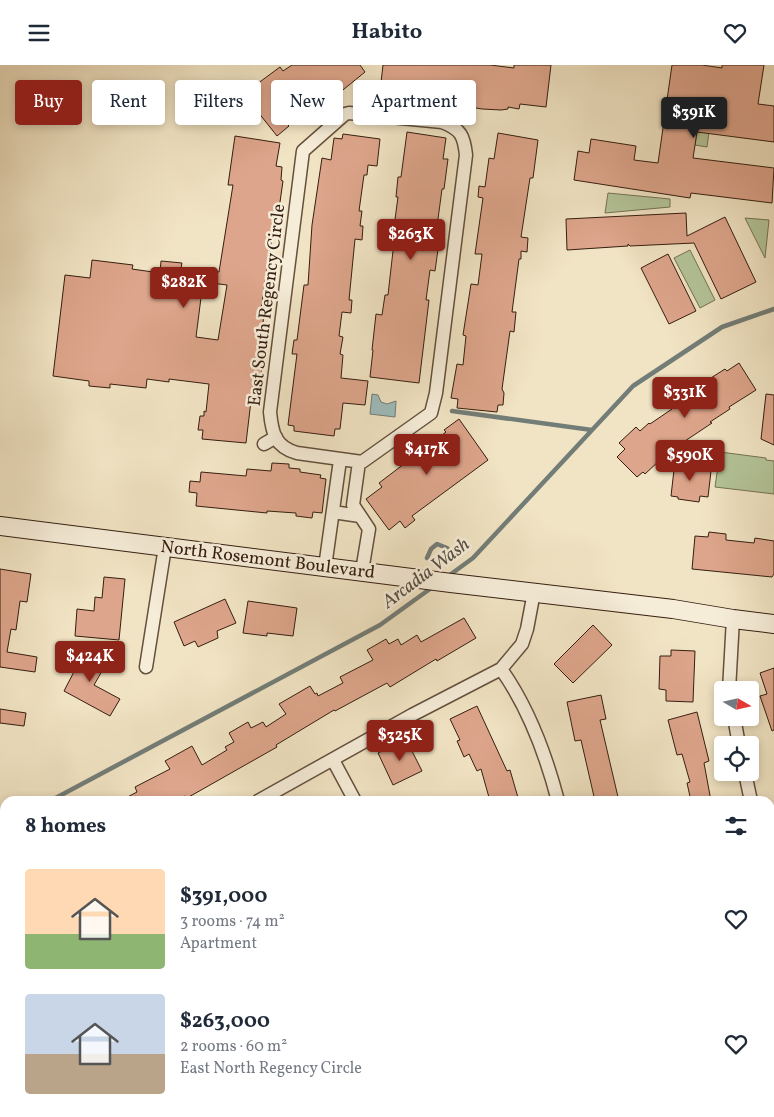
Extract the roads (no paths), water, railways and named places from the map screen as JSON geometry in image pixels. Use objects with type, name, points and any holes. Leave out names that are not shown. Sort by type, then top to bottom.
[{"type":"street","name":"East South Regency Circle","points":[[276,437],[272,432],[270,413],[303,151],[345,114],[353,113],[442,122],[454,126],[462,134],[466,155],[432,413],[362,462],[359,462]]},
{"type":"street","points":[[264,444],[276,437],[288,451],[359,462],[353,505],[369,529],[362,571]]},
{"type":"street","points":[[325,567],[340,460]]},
{"type":"street","points":[[333,512],[360,516]]},
{"type":"street","name":"North Rosemont Boulevard","points":[[0,525],[451,583],[673,609],[774,624]]},
{"type":"street","points":[[146,667],[164,547]]},
{"type":"street","points":[[267,796],[501,669],[522,644],[534,592]]},
{"type":"street","points":[[730,681],[733,619]]},
{"type":"street","points":[[501,669],[524,707],[537,737],[556,796]]},
{"type":"street","points":[[333,760],[352,796]]},
{"type":"street","points":[[747,781],[750,796]]},
{"type":"water","points":[[372,394],[378,395],[381,402],[387,404],[396,401],[395,417],[370,414]]},
{"type":"waterway","name":"Arcadia Wash","points":[[447,577],[473,558],[633,386],[722,327],[774,309]]},
{"type":"waterway","points":[[452,411],[592,430]]},
{"type":"waterway","points":[[427,558],[431,549],[437,544],[447,548],[453,555]]},
{"type":"waterway","name":"Arcadia Wash","points":[[59,796],[380,625],[434,586]]}]
